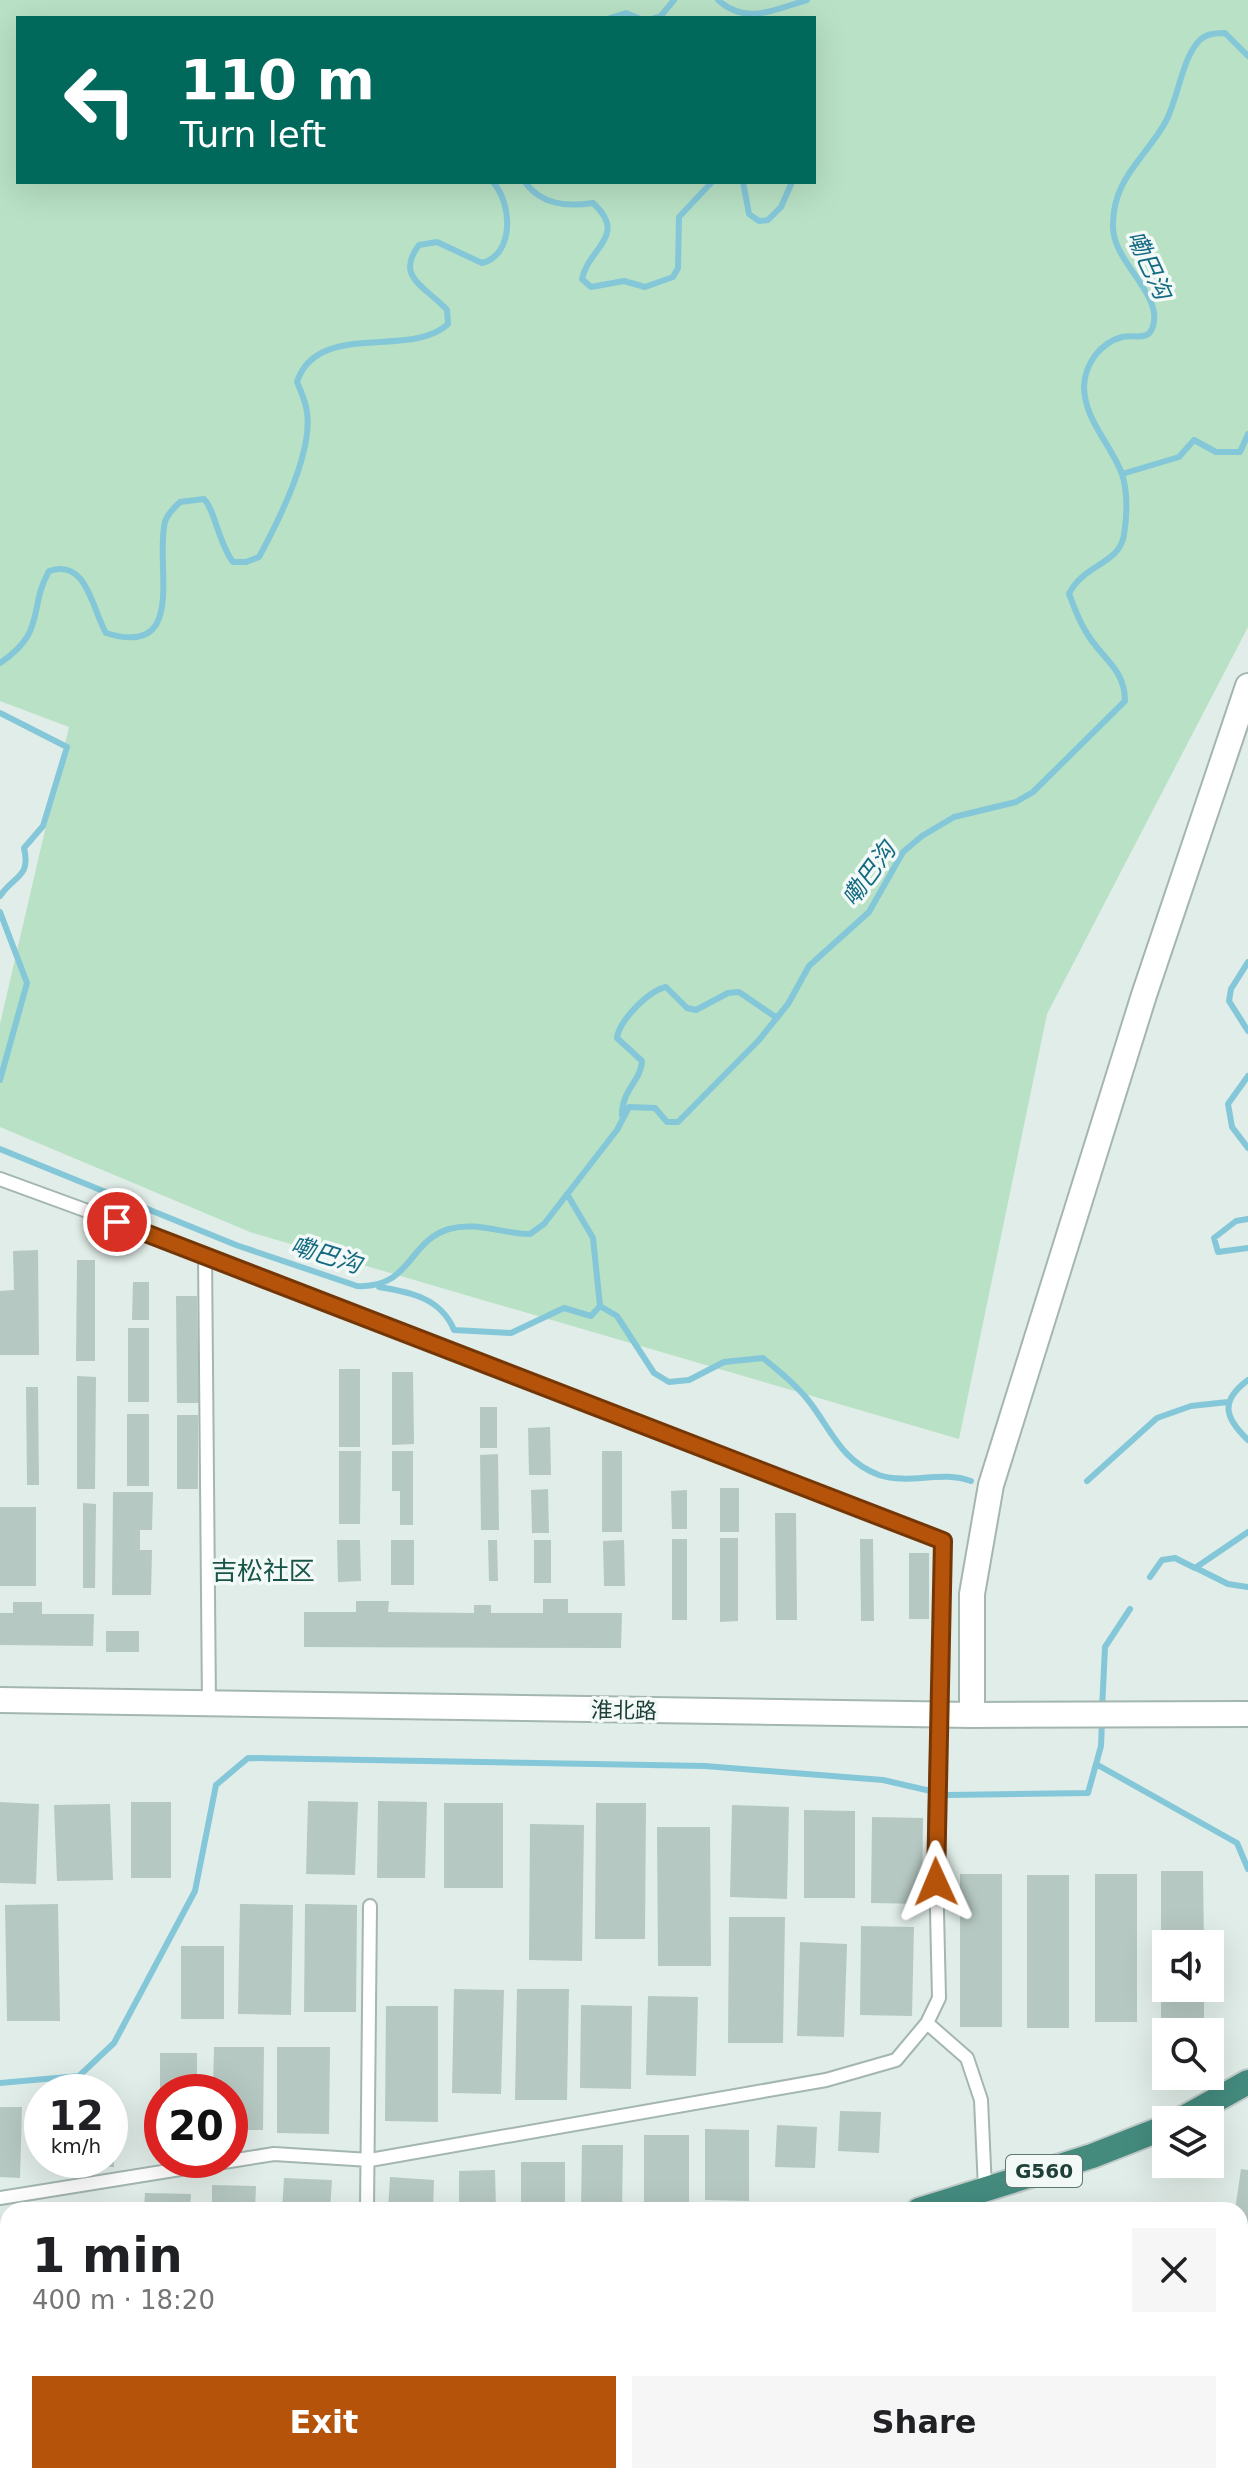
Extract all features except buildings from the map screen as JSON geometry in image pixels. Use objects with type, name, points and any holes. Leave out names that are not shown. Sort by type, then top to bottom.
[{"type":"highway","points":[[1205,2106],[1248,2082]]},
{"type":"highway","name":"G560","points":[[944,2202],[1092,2156],[1152,2132]]},
{"type":"street","points":[[972,1715],[972,1594],[991,1485],[1144,995],[1248,686]]},
{"type":"street","name":"淮北路","points":[[0,1700],[209,1706],[972,1715],[1248,1714]]},
{"type":"lane","points":[[0,1179],[205,1254],[943,1541],[941,1713],[935,1824],[939,1998],[927,2023],[896,2060],[826,2080],[370,2160],[274,2154],[0,2198]]},
{"type":"lane","points":[[205,1254],[209,1706]]},
{"type":"lane","points":[[367,2202],[370,1906]]},
{"type":"lane","points":[[927,2023],[967,2058],[981,2100],[985,2189]]},
{"type":"green space","points":[[0,0],[1248,0],[1248,627],[1047,1014],[959,1439],[250,1232],[0,1127],[0,1024],[69,727],[0,701]]},
{"type":"waterway","points":[[661,16],[674,0]]},
{"type":"waterway","points":[[718,0],[729,8],[750,14],[807,0]]},
{"type":"waterway","points":[[616,16],[626,13],[633,16]]},
{"type":"waterway","name":"嘞巴沟","points":[[0,1149],[236,1245],[357,1286],[375,1285],[388,1280],[425,1243],[449,1229],[470,1226],[530,1234],[544,1224],[617,1130],[629,1107],[655,1108],[667,1122],[678,1122],[759,1040],[788,1004],[809,966],[869,912],[903,852],[922,836],[954,817],[1016,802],[1033,792],[1125,701],[1121,679],[1085,630],[1069,594],[1083,576],[1115,553],[1121,545],[1126,520],[1122,474],[1088,410],[1084,386],[1087,370],[1107,344],[1122,337],[1145,336],[1153,326],[1151,302],[1115,240],[1114,210],[1124,182],[1166,121],[1188,59],[1198,42],[1210,34],[1225,33],[1248,56]]},
{"type":"waterway","points":[[0,663],[15,652],[31,630],[49,571],[62,569],[80,579],[106,633],[132,637],[149,633],[158,620],[162,603],[165,522],[180,502],[204,499],[233,562],[246,562],[259,557],[292,487],[305,447],[307,412],[297,382],[308,363],[324,352],[344,346],[412,339],[432,334],[448,324],[447,310],[412,274],[412,256],[419,245],[437,242],[482,263],[492,258],[500,250],[507,228],[504,203],[494,184]]},
{"type":"waterway","points":[[526,184],[547,200],[574,205],[593,203],[603,214],[607,233],[582,279],[591,287],[624,281],[645,287],[673,277],[678,268],[679,217],[710,184]]},
{"type":"waterway","points":[[743,184],[749,214],[759,221],[768,220],[781,207],[791,184]]},
{"type":"waterway","points":[[1122,474],[1179,457],[1194,440],[1216,452],[1240,452],[1248,434]]},
{"type":"waterway","points":[[0,713],[67,747],[43,826],[24,848],[26,858],[23,871],[0,896]]},
{"type":"waterway","points":[[0,912],[27,983],[0,1080]]},
{"type":"waterway","points":[[1248,962],[1231,989],[1229,1001],[1248,1031]]},
{"type":"waterway","points":[[622,1115],[625,1098],[642,1061],[617,1038],[629,1015],[651,994],[666,987],[687,1008],[696,1010],[728,993],[739,992],[777,1018]]},
{"type":"waterway","points":[[1248,1076],[1228,1104],[1232,1127],[1248,1148]]},
{"type":"waterway","points":[[379,1287],[423,1298],[441,1310],[454,1330],[511,1333],[564,1308],[591,1316],[600,1306],[593,1238],[567,1194]]},
{"type":"waterway","points":[[1248,1219],[1236,1221],[1214,1238],[1218,1252],[1248,1248]]},
{"type":"waterway","points":[[600,1306],[617,1316],[654,1373],[669,1382],[689,1380],[724,1362],[763,1358],[803,1394],[846,1453],[866,1469],[891,1478],[948,1477],[971,1481]]},
{"type":"waterway","points":[[1248,1380],[1233,1395],[1228,1409],[1234,1424],[1248,1440]]},
{"type":"waterway","points":[[1087,1481],[1157,1418],[1191,1406],[1228,1402]]},
{"type":"waterway","points":[[1150,1577],[1162,1560],[1175,1558],[1195,1568],[1248,1532]]},
{"type":"waterway","points":[[1196,1568],[1228,1584],[1248,1587]]},
{"type":"waterway","points":[[1102,1710],[1105,1647],[1130,1609]]},
{"type":"waterway","points":[[0,2083],[79,2076],[114,2043],[195,1891],[216,1785],[248,1758],[705,1766],[883,1780],[948,1795],[1088,1793],[1101,1746],[1102,1721]]},
{"type":"waterway","points":[[1096,1764],[1237,1843],[1248,1869]]},
{"type":"district","name":"吉松社区","points":[[263,1571]]},
{"type":"route","points":[[117,1222],[943,1541],[936,1882]]}]
